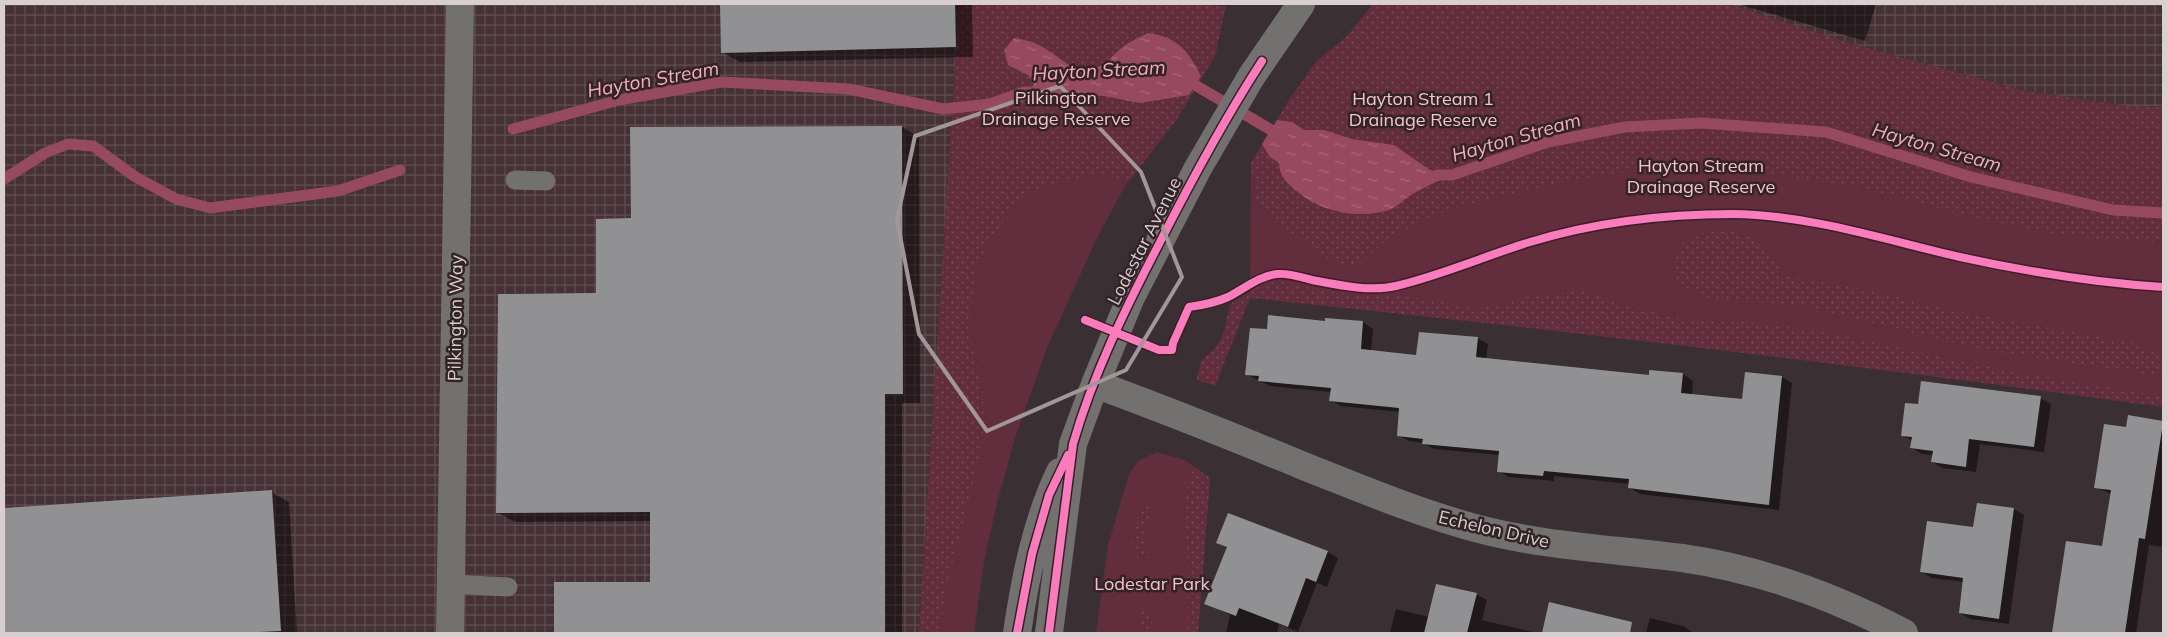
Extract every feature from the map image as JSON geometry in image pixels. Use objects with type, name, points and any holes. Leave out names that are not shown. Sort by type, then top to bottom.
[{"type":"street","name":"Pilkington Way","points":[[450,633],[460,4]]},
{"type":"street","name":"Lodestar Avenue","points":[[1017,633],[1032,554],[1049,495],[1073,444],[1095,384],[1131,298],[1213,140],[1296,6]]},
{"type":"street","name":"Echelon Drive","points":[[1095,384],[1414,510],[1476,528],[1532,540],[1684,559],[1741,571],[1805,588],[1860,610],[1904,633]]},
{"type":"street","name":"Lodestar Avenue","points":[[1049,633],[1073,444]]},
{"type":"lane","points":[[515,180],[546,181]]},
{"type":"lane","points":[[451,584],[508,587]]},
{"type":"highlighted area","points":[[1060,86],[1141,172],[1182,277],[1126,370],[987,431],[919,334],[897,220],[915,136]]},
{"type":"shaded area","points":[[4,4],[959,4],[919,633],[4,633]]},
{"type":"shaded area","points":[[1728,4],[2163,4],[2163,107],[2127,106],[2026,91],[1852,44]]},
{"type":"green space","name":"Pilkington Drainage Reserve","points":[[959,4],[1171,4],[1226,6],[1215,56],[1177,119],[1126,184],[1096,240],[1047,348],[1015,438],[997,503],[984,562],[974,633],[919,633]]},
{"type":"green space","name":"Pilkington Drainage Reserve","points":[[959,4],[1171,4],[1226,6],[1215,56],[1177,119],[1131,179],[1086,177],[1066,180],[1045,188],[1030,189],[991,237],[976,267],[970,326],[973,352],[981,381],[984,411],[982,447],[949,577],[939,633],[919,633]]},
{"type":"green space","name":"Hayton Stream Drainage Reserve","points":[[1373,4],[1728,4],[1852,44],[2026,91],[2127,106],[2163,107],[2163,407],[1707,348],[1250,298],[1251,163],[1289,100],[1316,62],[1348,35]]},
{"type":"green space","name":"Hayton Stream 1 Drainage Reserve","points":[[1373,4],[1728,4],[1852,44],[2026,91],[2127,106],[2163,107],[2163,243],[2114,241],[2037,231],[1951,212],[1910,199],[1847,185],[1793,177],[1690,167],[1638,170],[1563,182],[1464,205],[1427,218],[1386,240],[1359,265],[1338,264],[1310,247],[1276,220],[1256,198],[1251,163],[1289,100],[1316,62],[1348,35]]},
{"type":"green space","points":[[1720,229],[1734,232],[1768,249],[1778,261],[1783,275],[1873,291],[1945,309],[2134,343],[2163,357],[2163,376],[1967,346],[1805,306],[1707,298],[1688,290],[1677,280],[1676,257],[1678,249],[1683,242],[1698,234]]},
{"type":"green space","points":[[1283,281],[1323,291],[1421,298],[1475,309],[1499,305],[1525,297],[1584,290],[1643,310],[1673,317],[1707,321],[1750,322],[1835,334],[2013,372],[2163,396],[2163,407],[1707,348],[1250,298],[1215,386],[1197,380],[1200,365],[1223,335],[1230,304],[1265,283]]},
{"type":"green space","name":"Lodestar Park","points":[[1157,452],[1185,460],[1210,478],[1198,633],[1096,633],[1108,545],[1129,474],[1138,461]]},
{"type":"green space","points":[[1192,465],[1210,478],[1198,633],[1187,633],[1186,504]]},
{"type":"green space","points":[[1151,501],[1154,508],[1147,525],[1146,537],[1149,555],[1146,560],[1138,559],[1133,547],[1134,528],[1142,508]]},
{"type":"green space","points":[[1145,608],[1152,612],[1152,633],[1140,633],[1140,619],[1142,610]]},
{"type":"water","points":[[1148,33],[1174,42],[1191,59],[1201,76],[1189,95],[1140,103],[1104,96],[1086,95],[1052,105],[1024,92],[1032,88],[1034,84],[1028,75],[1008,65],[1004,50],[1014,38],[1032,42],[1040,45],[1075,68],[1088,69],[1103,65],[1132,41]]},
{"type":"water","points":[[1277,120],[1292,122],[1304,130],[1324,130],[1352,139],[1394,145],[1430,170],[1452,175],[1416,192],[1389,210],[1378,213],[1354,214],[1330,210],[1309,200],[1288,183],[1282,176],[1279,163],[1270,157],[1262,144]]},
{"type":"building","points":[[720,4],[955,4],[956,47],[721,53]]},
{"type":"building","points":[[902,126],[903,394],[885,394],[885,633],[554,633],[554,582],[650,582],[650,512],[496,513],[498,294],[596,293],[596,219],[631,218],[630,127]]},
{"type":"building","points":[[1268,315],[1325,321],[1325,318],[1363,321],[1361,349],[1416,355],[1419,332],[1478,337],[1476,357],[1649,375],[1649,370],[1683,373],[1681,393],[1742,399],[1745,372],[1782,376],[1769,505],[1628,488],[1629,479],[1544,471],[1543,476],[1497,472],[1499,451],[1422,444],[1423,439],[1397,436],[1399,408],[1329,401],[1331,388],[1258,381],[1259,376],[1245,375],[1250,328],[1267,329]]},
{"type":"building","points":[[1921,381],[2041,396],[2034,447],[1969,439],[1966,467],[1931,462],[1933,451],[1910,448],[1912,437],[1901,436],[1905,403],[1918,404]]},
{"type":"building","points":[[2128,415],[2163,421],[2163,423],[2145,539],[2139,538],[2125,633],[2052,633],[2066,541],[2102,546],[2111,490],[2094,488],[2104,424],[2126,427]]},
{"type":"building","points":[[272,490],[281,631],[240,633],[4,633],[4,508]]},
{"type":"building","points":[[1977,503],[2014,508],[1999,619],[1959,613],[1963,578],[1920,572],[1927,521],[1973,527]]},
{"type":"building","points":[[1228,513],[1328,551],[1316,582],[1306,578],[1288,627],[1239,608],[1236,616],[1204,604],[1227,547],[1216,543]]},
{"type":"building","points":[[1436,584],[1477,593],[1467,633],[1424,633]]},
{"type":"building","points":[[1549,602],[1632,622],[1630,633],[1542,633]]},
{"type":"waterway","name":"Hayton Stream","points":[[513,129],[619,100],[721,82],[849,89],[943,109],[990,104],[1024,92],[1039,92]]},
{"type":"waterway","name":"Hayton Stream","points":[[1182,83],[1190,82],[1283,137]]},
{"type":"waterway","name":"Hayton Stream","points":[[1437,175],[1452,175],[1548,142],[1625,127],[1701,123],[1826,132],[1971,177],[2113,210],[2163,213]]},
{"type":"waterway","name":"Hayton Stream","points":[[4,179],[45,153],[68,144],[93,146],[134,176],[176,199],[210,208],[338,191],[400,170]]},
{"type":"cycle path","points":[[1049,633],[1073,444],[1090,393],[1122,318],[1170,222],[1220,129],[1262,61]]},
{"type":"cycle path","points":[[1085,320],[1159,350],[1172,350],[1173,343],[1189,307],[1209,304],[1223,299],[1270,275],[1290,275],[1354,287],[1386,288],[1430,276],[1530,242],[1580,229],[1631,220],[1707,214],[1762,215],[1791,219],[2010,267],[2061,276],[2163,287]]},
{"type":"cycle path","points":[[1017,633],[1032,554],[1049,495],[1068,455]]}]
